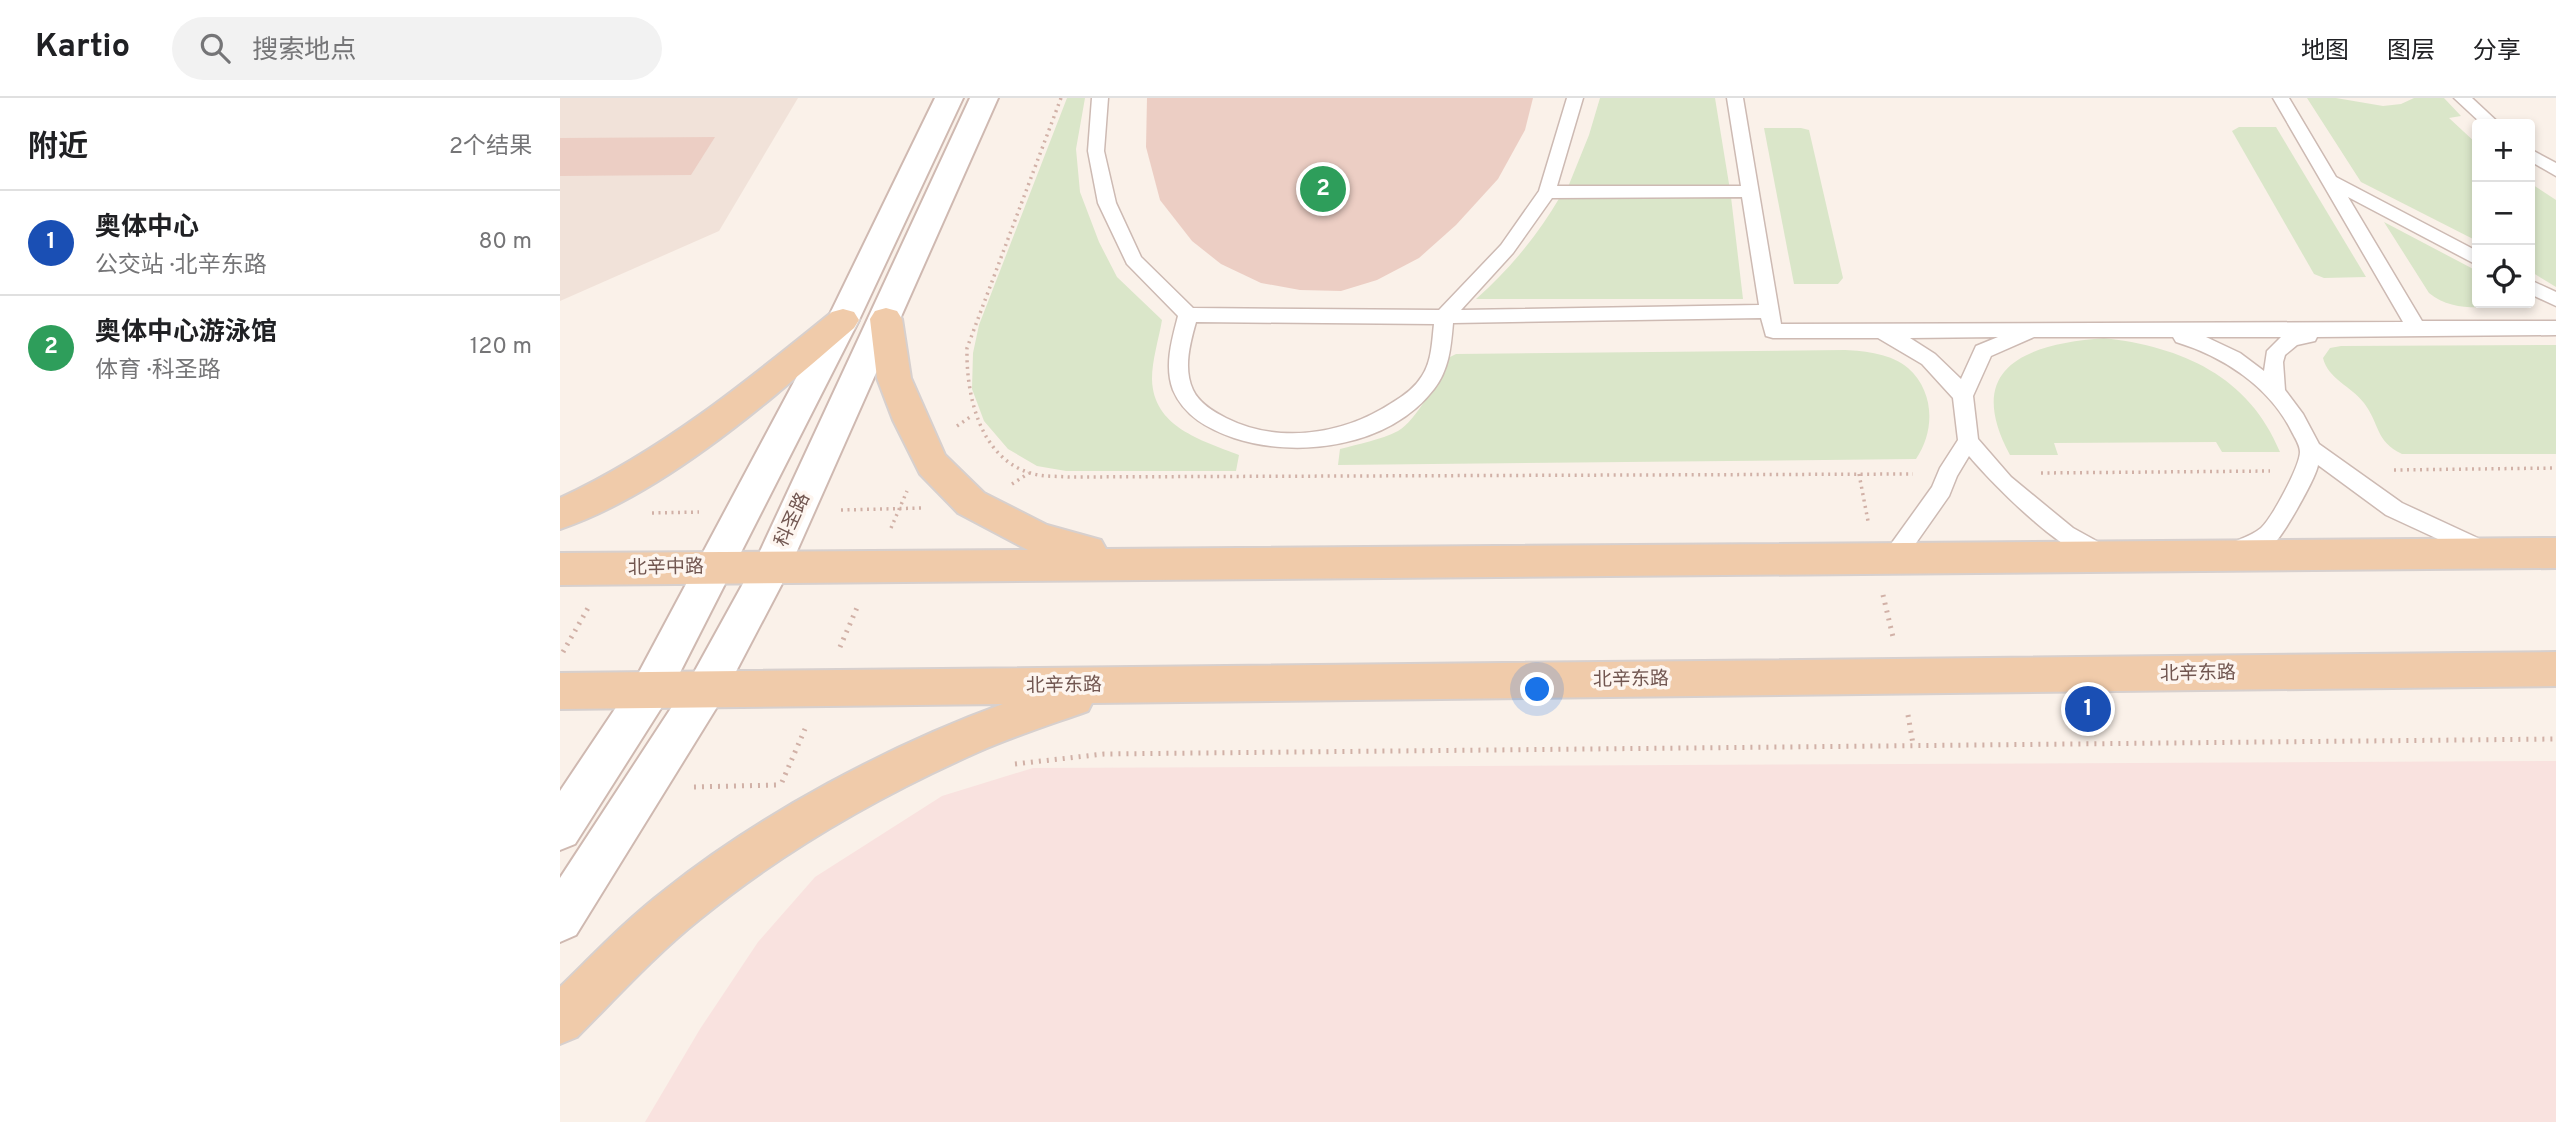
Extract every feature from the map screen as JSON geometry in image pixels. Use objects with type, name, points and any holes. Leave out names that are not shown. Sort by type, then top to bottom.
[{"type":"main road","points":[[886,319],[894,378],[909,420],[932,464],[971,503],[1038,538],[1138,563]]},
{"type":"main road","points":[[560,514],[594,500],[668,456],[769,381],[843,320]]},
{"type":"main road","points":[[772,567],[2556,553]]},
{"type":"main road","name":"北辛中路","points":[[560,569],[772,567]]},
{"type":"main road","name":"北辛东路","points":[[706,689],[2556,669]]},
{"type":"main road","points":[[560,1020],[668,916],[751,855],[842,798],[922,755],[1018,715],[1115,685]]},
{"type":"main road","points":[[560,691],[706,689]]},
{"type":"street","points":[[560,829],[651,689],[716,567],[843,320],[949,98]]},
{"type":"street","name":"科圣路","points":[[560,919],[706,689],[772,567],[985,98]]},
{"type":"lane","points":[[1100,98],[1096,151],[1107,203],[1133,260],[1188,315],[1444,317],[1769,311]]},
{"type":"lane","points":[[1188,315],[1179,349],[1179,370],[1187,398],[1213,422],[1253,438],[1304,442],[1344,436],[1375,423],[1417,396],[1435,371],[1444,317],[1507,249],[1547,192],[1575,98]]},
{"type":"lane","points":[[1735,98],[1773,331],[2556,328]]},
{"type":"lane","points":[[2281,98],[2416,328]]},
{"type":"lane","points":[[2462,98],[2486,119]]},
{"type":"lane","points":[[2535,157],[2556,171]]},
{"type":"lane","points":[[2331,181],[2472,256]]},
{"type":"lane","points":[[1547,192],[1751,191]]},
{"type":"lane","points":[[2535,289],[2556,300]]},
{"type":"lane","points":[[1879,330],[1921,351],[1940,367],[1963,396]]},
{"type":"lane","points":[[2035,330],[1983,351],[1963,396],[1968,441],[1996,474],[2065,534],[2106,556]]},
{"type":"lane","points":[[2275,392],[2273,362],[2285,343],[2291,339],[2349,330]]},
{"type":"lane","points":[[2128,331],[2205,343],[2243,363],[2275,392],[2296,419],[2311,449],[2394,509],[2490,553]]},
{"type":"lane","points":[[1885,557],[1942,490],[1947,474],[1968,441]]},
{"type":"lane","points":[[2227,555],[2269,534],[2307,471],[2311,449]]},
{"type":"path","points":[[1060,98],[967,348],[965,380],[974,415],[994,446],[1008,460],[1029,473],[1069,477],[1947,474]]},
{"type":"path","points":[[2340,471],[2556,468]]},
{"type":"path","points":[[1996,474],[2307,471]]},
{"type":"path","points":[[1860,474],[1885,557],[1913,744]]},
{"type":"path","points":[[1012,764],[1104,754],[2556,739]]},
{"type":"path","points":[[644,788],[794,785]]},
{"type":"shaded area","points":[[560,98],[798,98],[719,231],[560,301]]},
{"type":"shaded area","points":[[2556,761],[2556,1122],[645,1122],[700,1029],[758,942],[815,877],[942,796],[1033,768]]},
{"type":"green space","points":[[1067,98],[1085,98],[1076,149],[1080,192],[1099,242],[1117,277],[1162,320],[1152,372],[1154,395],[1170,420],[1182,429],[1239,455],[1236,471],[1066,471],[1037,466],[1008,449],[984,421],[972,389],[973,353],[979,325]]},
{"type":"green space","points":[[1600,98],[1715,98],[1730,190],[1568,187],[1589,135]]},
{"type":"green space","points":[[2307,98],[2336,98],[2383,106],[2401,104],[2414,98],[2444,98],[2461,116],[2449,118],[2472,139],[2472,238],[2361,182]]},
{"type":"green space","points":[[2239,127],[2276,127],[2366,277],[2324,278],[2314,274],[2232,131]]},
{"type":"green space","points":[[1764,128],[1809,130],[1843,278],[1838,284],[1794,284]]},
{"type":"green space","points":[[2535,186],[2556,200],[2556,287],[2535,274]]},
{"type":"green space","points":[[1560,197],[1731,197],[1743,299],[1476,299],[1522,251]]},
{"type":"green space","points":[[2384,222],[2472,268],[2472,307],[2447,303],[2429,293]]},
{"type":"green space","points":[[2104,338],[2160,349],[2210,370],[2250,403],[2267,426],[2280,452],[2222,452],[2216,442],[2054,443],[2058,455],[2010,455],[1997,425],[1994,400],[1999,380],[2010,365],[2028,354],[2050,346]]},
{"type":"green space","points":[[2556,345],[2556,454],[2402,454],[2382,438],[2364,403],[2330,372],[2323,358],[2330,348],[2341,346]]},
{"type":"green space","points":[[1845,350],[1887,356],[1902,363],[1917,378],[1927,400],[1929,424],[1927,436],[1916,459],[1338,465],[1340,449],[1384,437],[1405,426],[1427,398],[1448,358],[1456,354]]},
{"type":"building","points":[[1147,98],[1533,98],[1525,130],[1498,179],[1456,225],[1419,258],[1377,280],[1341,291],[1300,290],[1261,283],[1221,264],[1192,241],[1160,200],[1146,147]]},
{"type":"building","points":[[715,137],[691,175],[560,176],[560,138]]},
{"type":"place","name":"奥体中心游泳馆","points":[[1323,189]]},
{"type":"place","name":"奥体中心","points":[[2088,709]]}]
